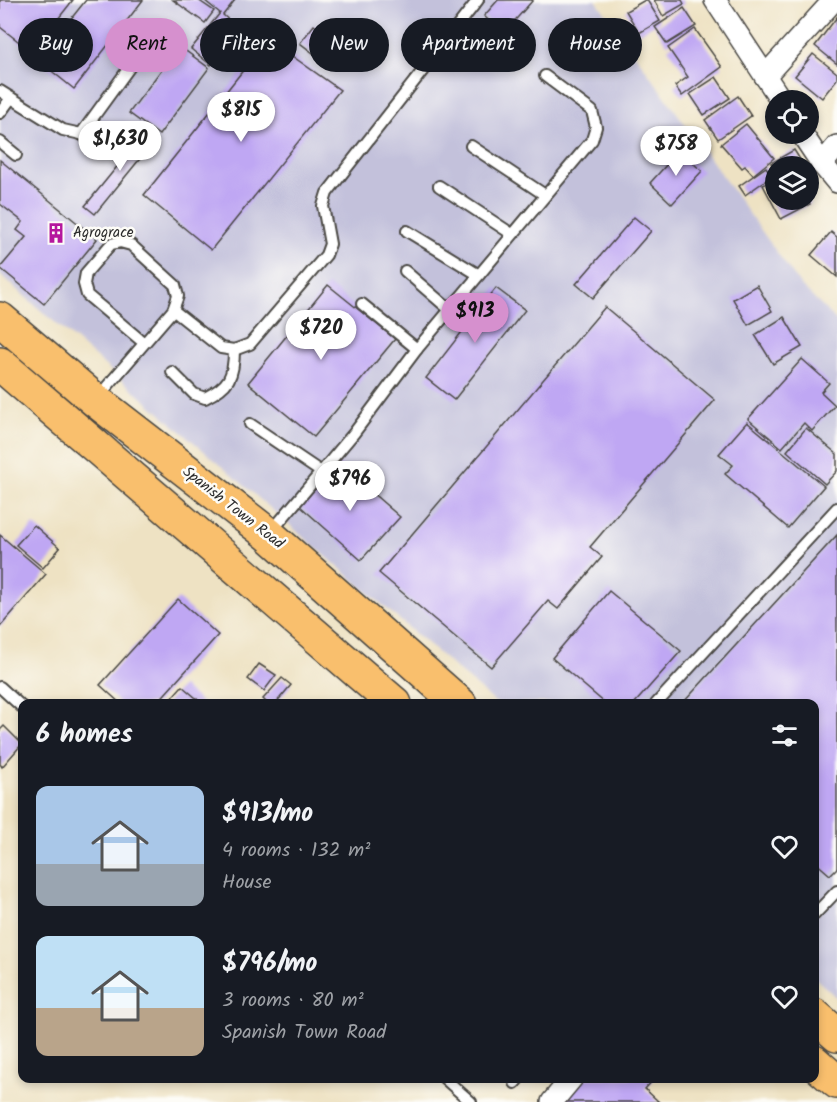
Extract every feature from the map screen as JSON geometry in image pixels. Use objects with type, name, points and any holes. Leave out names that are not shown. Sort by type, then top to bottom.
[{"type":"highway","name":"Spanish Town Road","points":[[0,318],[95,400],[268,534],[454,699]]},
{"type":"highway","points":[[0,364],[389,699]]},
{"type":"highway","points":[[236,567],[268,534]]},
{"type":"highway","points":[[819,1019],[837,1035]]},
{"type":"highway","points":[[819,1066],[837,1082]]},
{"type":"street","points":[[715,0],[774,90]]},
{"type":"street","points":[[765,76],[834,0]]},
{"type":"street","points":[[809,144],[837,182]]},
{"type":"street","points":[[822,164],[837,146]]},
{"type":"street","points":[[552,1102],[568,1083]]},
{"type":"lane","points":[[173,310],[221,348],[234,350],[250,344],[326,255],[330,244],[323,206],[327,193],[478,0]]},
{"type":"lane","points":[[81,134],[126,72]]},
{"type":"lane","points":[[268,534],[354,433],[417,349],[592,140],[596,127],[592,111],[545,76]]},
{"type":"lane","points":[[0,91],[63,130],[81,134],[106,150]]},
{"type":"lane","points":[[0,113],[12,98]]},
{"type":"lane","points":[[0,142],[16,155]]},
{"type":"lane","points":[[471,146],[544,195]]},
{"type":"lane","points":[[439,186],[512,234]]},
{"type":"lane","points":[[407,231],[479,275]]},
{"type":"lane","points":[[95,400],[144,344],[173,310],[178,296],[175,285],[131,245],[120,242],[111,244],[86,273],[84,284],[87,295],[144,344]]},
{"type":"lane","points":[[405,271],[450,310]]},
{"type":"lane","points":[[362,304],[417,349]]},
{"type":"lane","points":[[172,372],[194,394],[205,398],[220,390],[230,379],[234,365],[234,350]]},
{"type":"lane","points":[[250,424],[321,472]]},
{"type":"lane","points":[[662,699],[837,508]]},
{"type":"lane","points":[[0,687],[18,703]]},
{"type":"lane","points":[[819,910],[837,891]]},
{"type":"lane","points":[[450,1083],[471,1102]]},
{"type":"shaded area","points":[[0,0],[596,0],[609,18],[548,18],[548,72],[642,72],[642,64],[801,286],[837,321],[837,998],[819,982],[819,699],[491,699],[0,275]]},
{"type":"building","points":[[0,0],[73,0],[59,18],[18,18],[18,41],[0,27]]},
{"type":"building","points":[[86,0],[143,0],[129,18],[105,18],[105,49],[93,64],[93,18],[72,18]]},
{"type":"building","points":[[173,0],[198,0],[214,11],[209,18],[200,19]]},
{"type":"building","points":[[204,0],[235,0],[223,15],[226,18],[216,18],[220,13]]},
{"type":"building","points":[[498,0],[533,0],[517,18],[486,18],[484,16]]},
{"type":"building","points":[[647,0],[660,21],[642,31],[642,18],[630,18],[626,11]]},
{"type":"building","points":[[654,0],[682,0],[684,4],[663,16]]},
{"type":"building","points":[[684,8],[696,26],[667,44],[655,27]]},
{"type":"building","points":[[837,17],[837,64],[815,46]]},
{"type":"building","points":[[695,29],[722,67],[682,96],[675,86],[688,77],[668,48]]},
{"type":"building","points":[[309,31],[309,50],[300,43]]},
{"type":"building","points":[[200,38],[200,56],[191,49]]},
{"type":"building","points":[[188,53],[200,61],[200,72],[206,72],[159,135],[129,113],[160,72],[188,72]]},
{"type":"building","points":[[813,54],[837,73],[837,79],[822,98],[819,96],[819,90],[812,90],[795,76]]},
{"type":"building","points":[[297,60],[309,68],[309,72],[315,72],[340,90],[211,250],[144,195],[242,72],[297,72]]},
{"type":"building","points":[[53,72],[87,72],[74,89]]},
{"type":"building","points":[[716,77],[730,98],[704,115],[690,94]]},
{"type":"building","points":[[738,96],[751,116],[718,139],[705,120]]},
{"type":"building","points":[[746,124],[772,156],[765,156],[765,165],[753,175],[745,166],[742,168],[721,144]]},
{"type":"building","points":[[146,131],[156,139],[95,214],[85,206]]},
{"type":"building","points":[[794,150],[798,156],[783,156]]},
{"type":"building","points":[[679,151],[702,171],[672,204],[650,183]]},
{"type":"building","name":"Agrograce","points":[[0,160],[97,239],[44,304],[0,268],[26,237],[17,230],[23,222],[0,204]]},
{"type":"building","points":[[765,168],[765,181],[745,195],[739,186]]},
{"type":"building","points":[[776,210],[798,210],[781,219]]},
{"type":"building","points":[[634,217],[651,231],[593,298],[576,284]]},
{"type":"building","points":[[831,232],[837,237],[837,277],[811,255]]},
{"type":"building","points":[[328,285],[395,339],[314,437],[248,383]]},
{"type":"building","points":[[757,285],[772,311],[748,325],[733,299]]},
{"type":"building","points":[[496,288],[525,310],[454,400],[426,378]]},
{"type":"building","points":[[605,307],[715,400],[590,547],[602,557],[558,609],[548,601],[491,667],[379,573]]},
{"type":"building","points":[[784,317],[802,347],[773,364],[755,335]]},
{"type":"building","points":[[802,359],[829,383],[821,392],[835,405],[812,431],[804,423],[782,448],[748,419]]},
{"type":"building","points":[[747,422],[824,486],[788,528],[725,474],[733,465],[719,454]]},
{"type":"building","points":[[806,428],[837,454],[837,471],[825,484],[787,451]]},
{"type":"building","points":[[338,463],[400,517],[361,560],[300,506]]},
{"type":"building","points":[[34,525],[60,548],[43,568],[16,545]]},
{"type":"building","points":[[0,535],[46,574],[0,627]]},
{"type":"building","points":[[837,535],[837,868],[830,875],[819,865],[819,699],[687,699]]},
{"type":"building","points":[[609,591],[681,651],[638,699],[600,699],[552,658]]},
{"type":"building","points":[[178,599],[218,635],[160,699],[115,699],[100,685]]},
{"type":"building","points":[[259,664],[276,675],[264,691],[248,679]]},
{"type":"building","points":[[282,678],[291,685],[279,699],[263,699]]},
{"type":"building","points":[[182,686],[197,699],[170,699]]},
{"type":"building","points":[[4,726],[18,740],[18,749],[2,767],[0,764],[0,730]]},
{"type":"building","points":[[579,1083],[650,1083],[645,1089],[659,1102],[562,1102]]},
{"type":"place","name":"Agrograce","points":[[56,233]]}]
